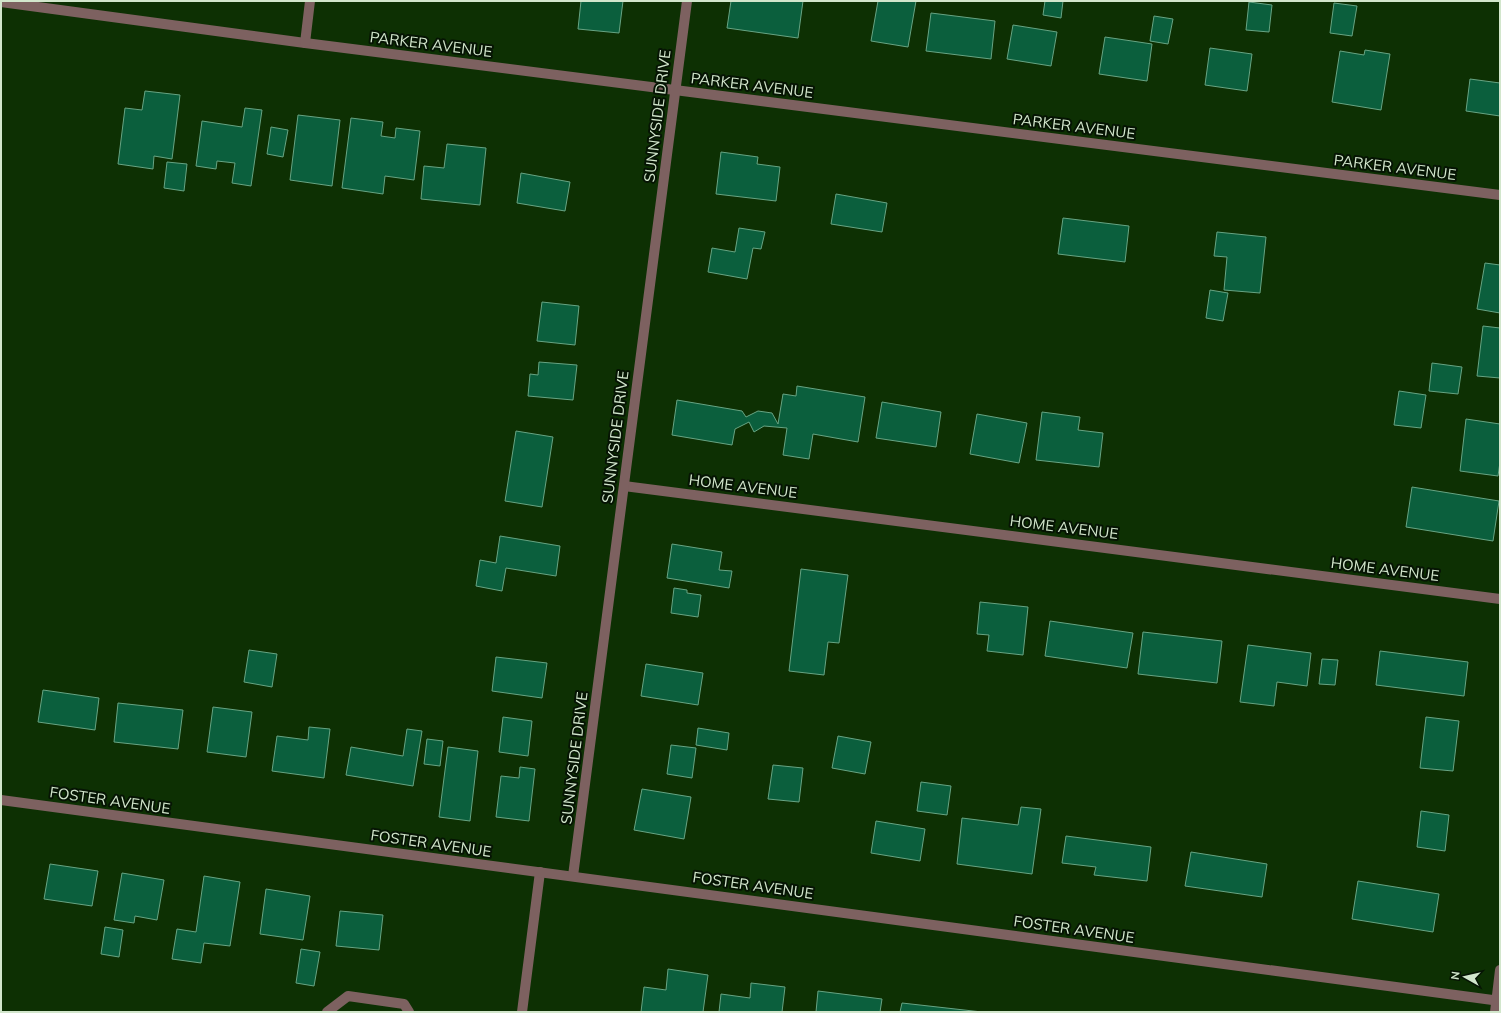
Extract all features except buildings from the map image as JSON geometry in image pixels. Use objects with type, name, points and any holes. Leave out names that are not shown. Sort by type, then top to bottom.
[{"type":"street","points":[[305,43],[310,1]]},
{"type":"street","name":"SUNNYSIDE DRIVE","points":[[573,876],[687,1]]},
{"type":"street","name":"PARKER AVENUE","points":[[1,2],[676,91],[1500,195]]},
{"type":"street","name":"HOME AVENUE","points":[[624,486],[1500,598]]},
{"type":"street","name":"FOSTER AVENUE","points":[[1,800],[1498,1001]]},
{"type":"street","points":[[522,1012],[540,872]]},
{"type":"street","points":[[1495,1012],[1498,1001],[1500,970]]},
{"type":"street","points":[[327,1012],[348,996],[404,1004],[409,1012]]}]
